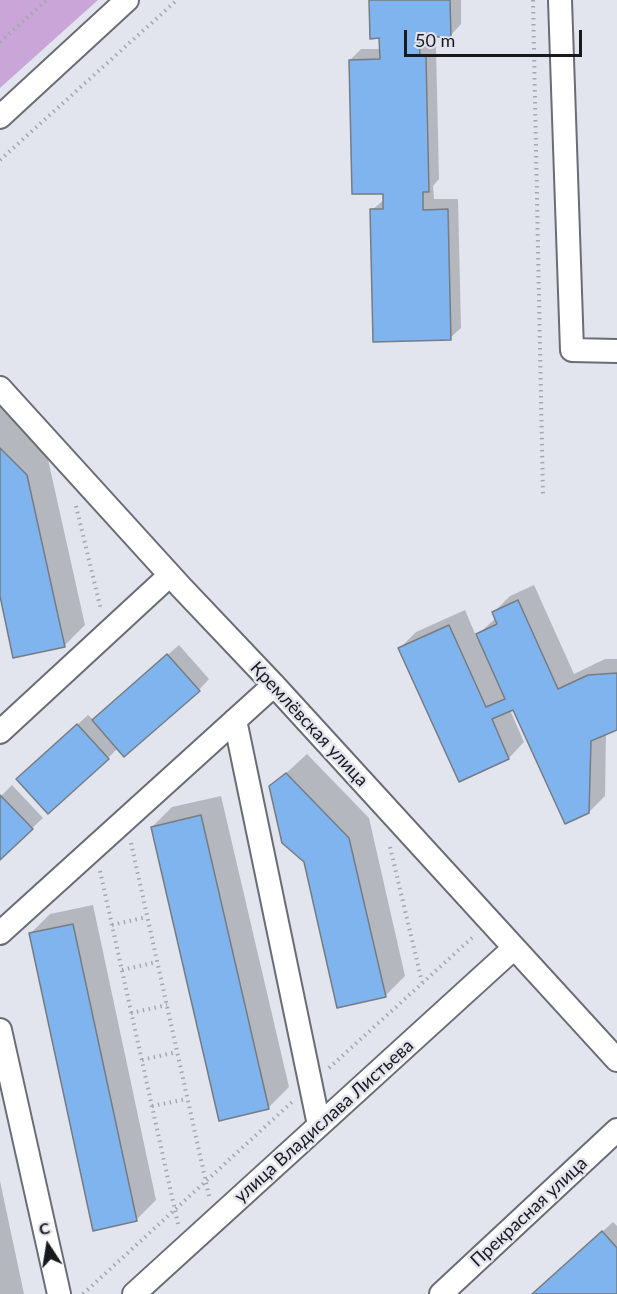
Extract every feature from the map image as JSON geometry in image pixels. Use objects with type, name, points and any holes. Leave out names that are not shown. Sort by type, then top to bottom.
[{"type":"street","points":[[0,117],[127,0]]},
{"type":"street","points":[[560,0],[573,351],[617,351]]},
{"type":"street","name":"Кремлёвская улица","points":[[0,388],[617,1060]]},
{"type":"street","points":[[0,732],[170,575]]},
{"type":"street","points":[[0,933],[274,685]]},
{"type":"street","points":[[236,720],[319,1125]]},
{"type":"street","name":"улица Владислава Листьева","points":[[134,1294],[514,948]]},
{"type":"street","points":[[0,1030],[59,1294]]},
{"type":"street","name":"Прекрасная улица","points":[[441,1294],[617,1130]]},
{"type":"path","points":[[0,42],[47,0]]},
{"type":"path","points":[[0,160],[177,0]]},
{"type":"path","points":[[533,0],[543,496]]},
{"type":"path","points":[[74,500],[106,634]]},
{"type":"path","points":[[126,819],[214,1221]]},
{"type":"path","points":[[388,839],[422,983]]},
{"type":"path","points":[[95,847],[184,1249]]},
{"type":"path","points":[[112,925],[147,917]]},
{"type":"path","points":[[83,1294],[489,922]]},
{"type":"path","points":[[122,970],[157,962]]},
{"type":"path","points":[[131,1013],[166,1005]]},
{"type":"path","points":[[142,1060],[177,1052]]},
{"type":"path","points":[[152,1107],[187,1099]]},
{"type":"shaded area","points":[[0,0],[98,0],[0,88]]},
{"type":"building","points":[[369,0],[450,0],[451,37],[419,37],[420,56],[426,56],[429,192],[423,192],[423,210],[448,209],[451,340],[373,342],[370,209],[383,209],[383,194],[352,194],[349,60],[380,59],[379,38],[370,39]]},
{"type":"building","points":[[0,448],[27,475],[65,647],[13,658],[0,596]]},
{"type":"building","points":[[518,600],[558,689],[588,675],[617,673],[617,730],[591,741],[589,813],[565,824],[513,710],[492,719],[509,759],[459,782],[398,648],[449,625],[486,707],[505,699],[476,634],[497,624],[492,612]]},
{"type":"building","points":[[167,654],[200,691],[124,757],[92,720]]},
{"type":"building","points":[[77,724],[109,759],[48,814],[16,779]]},
{"type":"building","points":[[286,773],[349,838],[386,997],[337,1008],[304,862],[282,843],[269,786]]},
{"type":"building","points":[[0,795],[33,829],[0,860]]},
{"type":"building","points":[[201,815],[269,1109],[219,1121],[151,827]]},
{"type":"building","points":[[73,924],[137,1221],[93,1231],[29,933]]},
{"type":"building","points":[[602,1231],[617,1248],[617,1294],[532,1294]]}]
